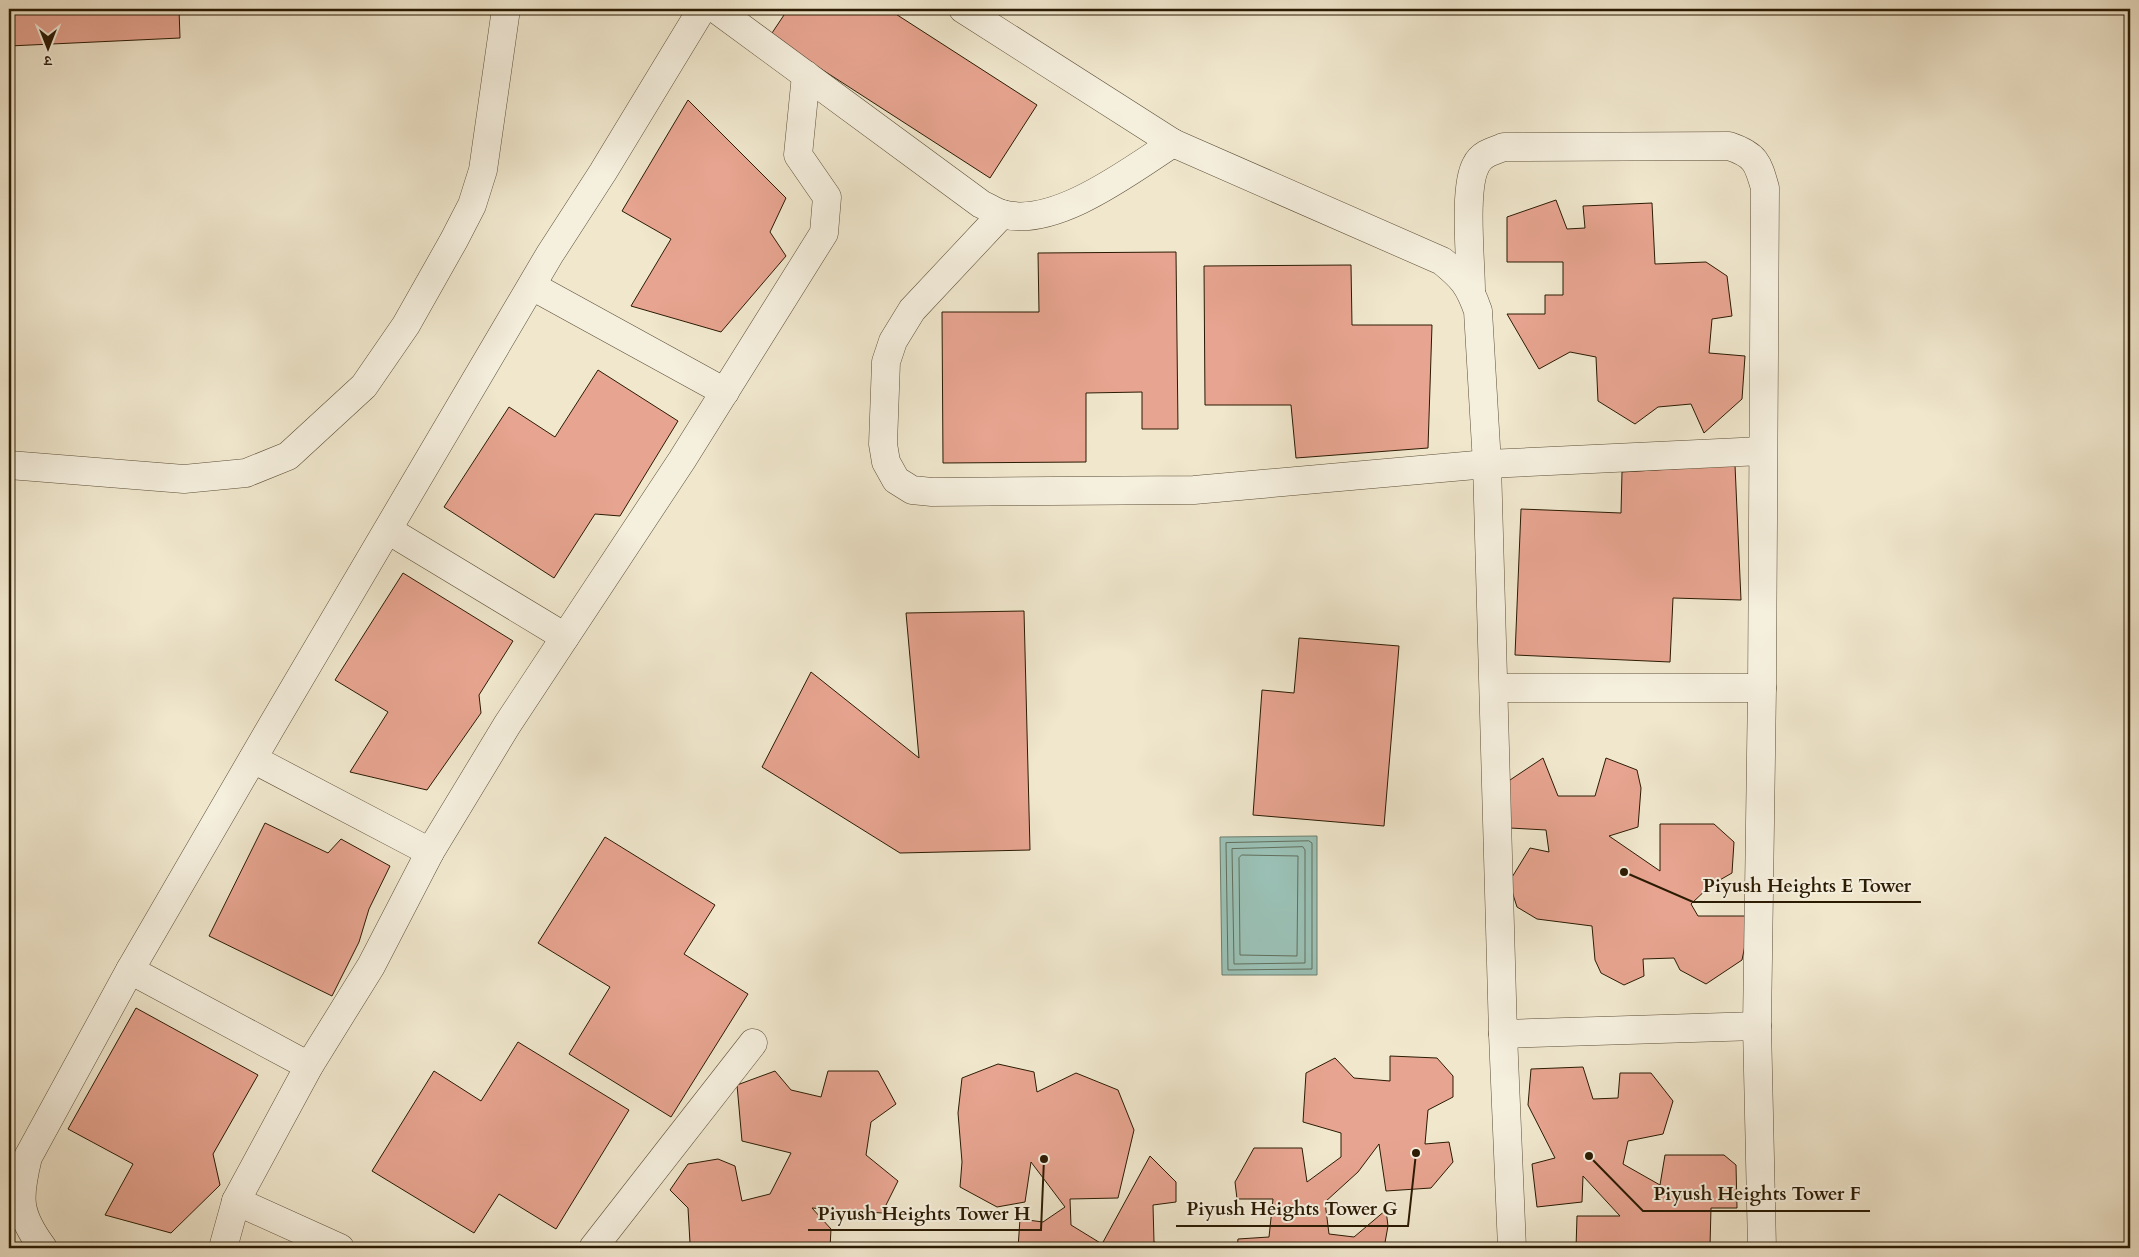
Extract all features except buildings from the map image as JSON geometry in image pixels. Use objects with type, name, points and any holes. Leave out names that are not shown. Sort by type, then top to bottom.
[{"type":"street","points":[[9,465],[184,479],[246,473],[288,456],[364,386],[406,325],[467,214],[483,170],[506,9]]},
{"type":"street","points":[[43,1248],[27,1228],[21,1204],[22,1180],[28,1157],[130,970],[253,759],[532,286],[702,9]]},
{"type":"street","points":[[716,9],[981,204],[1002,214],[1022,216],[1044,213],[1089,197],[1173,143]]},
{"type":"street","points":[[963,9],[1173,143],[1442,261],[1460,275],[1471,291],[1478,311],[1487,464],[1489,594],[1494,688],[1503,1034],[1512,1248]]},
{"type":"street","points":[[223,1248],[236,1202],[309,1066],[371,966],[430,852],[507,725],[677,468],[824,233],[827,197],[798,156],[806,76]]},
{"type":"street","points":[[1471,291],[1469,187],[1476,165],[1486,154],[1504,147],[1730,146],[1744,151],[1758,164],[1765,188],[1762,688],[1757,1026],[1762,1248]]},
{"type":"street","points":[[1002,214],[912,310],[893,341],[886,362],[883,444],[886,462],[896,480],[912,490],[932,492],[1194,490],[1487,464],[1762,452]]},
{"type":"street","points":[[532,286],[725,392]]},
{"type":"street","points":[[388,530],[565,637]]},
{"type":"street","points":[[1494,688],[1762,688]]},
{"type":"street","points":[[253,759],[430,852]]},
{"type":"street","points":[[130,970],[309,1066]]},
{"type":"street","points":[[1503,1034],[1757,1026]]},
{"type":"street","points":[[593,1248],[754,1043]]},
{"type":"street","points":[[236,1202],[340,1248]]},
{"type":"water","points":[[1317,836],[1317,975],[1222,975],[1220,837]]},
{"type":"place","name":"Piyush Heights E Tower","points":[[1624,872]]},
{"type":"place","name":"Piyush Heights Tower G","points":[[1416,1153]]},
{"type":"place","name":"Piyush Heights Tower F","points":[[1589,1156]]},
{"type":"place","name":"Piyush Heights Tower H","points":[[1044,1159]]}]
